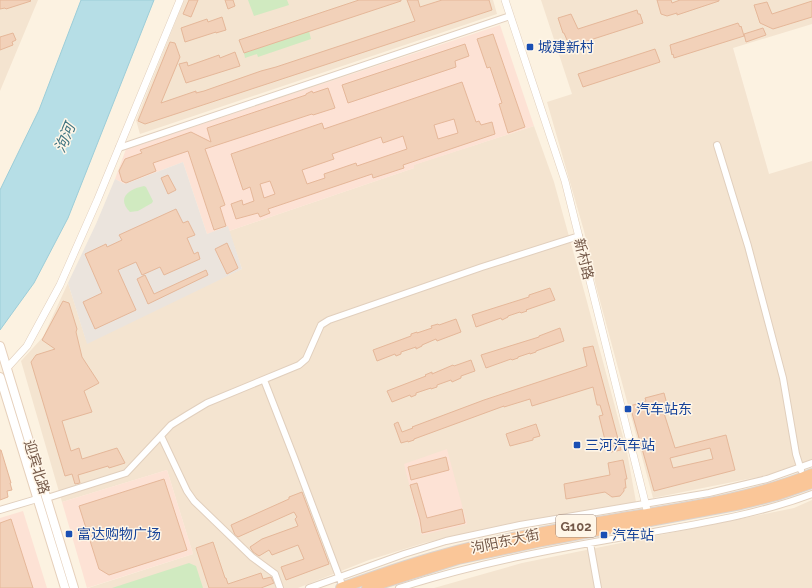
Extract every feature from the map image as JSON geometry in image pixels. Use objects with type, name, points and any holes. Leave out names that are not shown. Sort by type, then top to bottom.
[{"type":"highway","name":"泃阳东大街","points":[[342,588],[386,572],[449,553],[540,533],[648,513],[741,504],[777,495],[807,475]]},
{"type":"highway","name":"泃阳东大街","points":[[367,588],[458,559],[542,541],[648,513]]},
{"type":"main road","name":"迎宾北路","points":[[0,346],[74,588]]},
{"type":"main road","name":"迎宾北路","points":[[1,381],[65,588]]},
{"type":"street","points":[[6,364],[28,346],[81,239],[180,0]]},
{"type":"street","name":"新村路","points":[[505,0],[565,181],[648,513]]},
{"type":"street","points":[[119,148],[510,16]]},
{"type":"street","points":[[717,144],[748,246],[783,378],[796,454],[807,475]]},
{"type":"street","points":[[47,498],[126,473],[171,425],[207,404],[299,365],[306,359],[322,325],[329,320],[475,269],[579,236]]},
{"type":"street","points":[[264,380],[342,588]]},
{"type":"street","points":[[161,436],[194,501],[252,557],[275,574],[280,588]]},
{"type":"street","points":[[807,475],[812,463]]},
{"type":"street","points":[[309,588],[404,554],[446,541],[520,525],[648,513],[767,479],[807,475]]},
{"type":"street","points":[[399,588],[461,570],[590,543],[743,515],[812,494]]},
{"type":"street","points":[[0,510],[37,499]]},
{"type":"street","points":[[590,543],[598,588]]},
{"type":"shaded area","points":[[0,0],[38,0],[0,91]]},
{"type":"shaded area","points":[[184,0],[493,0],[497,14],[140,134],[136,120]]},
{"type":"shaded area","points":[[541,0],[812,0],[812,24],[733,48],[769,174],[812,161],[812,459],[782,472],[653,498],[596,286],[584,231],[547,102],[572,94]]},
{"type":"shaded area","points":[[500,25],[534,126],[414,165],[414,168],[229,231],[228,227],[207,234],[183,162],[125,184],[115,179],[126,149]]},
{"type":"shaded area","points":[[534,126],[554,182],[586,298],[627,452],[636,502],[475,531],[424,543],[369,560],[298,588],[88,588],[193,554],[167,470],[62,502],[21,361],[43,337],[68,283],[86,340],[242,269],[229,231],[414,168],[413,165]]},
{"type":"shaded area","points":[[183,162],[207,234],[228,226],[242,269],[87,344],[68,283],[96,224],[115,179],[125,184]]},
{"type":"shaded area","points":[[447,449],[467,524],[422,535],[404,464]]},
{"type":"shaded area","points":[[167,470],[193,554],[87,588],[62,502]]},
{"type":"shaded area","points":[[812,500],[812,588],[434,588],[522,563],[794,508]]},
{"type":"shaded area","points":[[23,511],[47,588],[0,588],[0,518]]},
{"type":"green space","points":[[248,0],[287,0],[289,5],[254,16]]},
{"type":"green space","points":[[309,31],[311,39],[258,57],[257,54],[245,58],[244,53]]},
{"type":"green space","points":[[144,186],[146,187],[153,201],[152,203],[138,211],[130,212],[126,207],[124,198],[134,189]]},
{"type":"green space","points":[[189,563],[196,566],[203,588],[112,588]]},
{"type":"water","name":"泃河","points":[[81,0],[154,0],[68,218],[34,283],[0,330],[0,190],[39,110]]},
{"type":"building","points":[[0,0],[31,1],[6,9],[0,9]]},
{"type":"building","points":[[189,0],[198,0],[191,17],[183,14]]},
{"type":"building","points":[[225,0],[233,0],[235,6],[228,9]]},
{"type":"building","points":[[359,0],[401,1],[244,53],[239,40]]},
{"type":"building","points":[[407,0],[418,0],[420,7],[442,0],[489,0],[492,10],[145,124],[138,121],[170,42],[175,43],[180,57],[161,103],[196,91],[196,93],[204,91],[415,21]]},
{"type":"building","points":[[657,0],[671,0],[672,3],[680,0],[719,1],[677,15],[677,13],[667,16],[661,14]]},
{"type":"building","points":[[812,1],[812,17],[773,29],[760,23],[754,5],[767,2],[772,14]]},
{"type":"building","points":[[637,10],[643,23],[574,44],[567,40],[558,18],[571,14],[578,29]]},
{"type":"building","points":[[222,17],[226,30],[185,42],[181,28],[207,19],[208,22]]},
{"type":"building","points":[[738,23],[740,27],[741,26],[744,36],[674,58],[673,54],[672,55],[670,45]]},
{"type":"building","points":[[763,28],[766,35],[746,42],[744,34]]},
{"type":"building","points":[[13,33],[16,40],[12,42],[13,45],[0,50],[0,37]]},
{"type":"building","points":[[493,34],[525,127],[508,133],[499,104],[502,103],[490,67],[487,68],[477,39]]},
{"type":"building","points":[[465,44],[469,56],[455,61],[456,67],[348,103],[342,85]]},
{"type":"building","points":[[655,49],[660,62],[583,87],[578,74]]},
{"type":"building","points":[[235,52],[240,66],[186,83],[179,64],[187,62],[188,66],[219,55],[220,58]]},
{"type":"building","points":[[462,82],[476,122],[479,121],[481,125],[492,122],[495,134],[403,165],[404,168],[373,178],[372,174],[268,209],[270,213],[260,217],[258,213],[236,219],[231,204],[242,200],[243,205],[254,201],[250,187],[243,190],[231,154],[322,123],[324,129]],"holes":[[[454,119],[458,133],[438,139],[434,125]],[[403,136],[407,149],[357,166],[356,163],[324,174],[325,178],[307,184],[302,170],[334,159],[332,154],[381,137],[383,143]],[[270,181],[275,194],[264,198],[260,184]]]},
{"type":"building","points":[[328,88],[335,108],[205,149],[225,205],[220,207],[226,226],[214,230],[188,151],[153,163],[156,171],[126,183],[122,181],[119,171],[125,159],[142,153],[140,150],[191,132],[211,142],[207,128],[306,95],[312,91],[313,93]]},
{"type":"building","points":[[168,175],[176,190],[168,194],[161,178]]},
{"type":"building","points":[[176,209],[183,223],[188,221],[195,235],[187,238],[194,254],[198,252],[200,259],[164,275],[160,267],[142,275],[136,262],[118,270],[136,310],[95,329],[83,302],[102,293],[85,254],[106,244],[107,247],[122,240],[119,235]]},
{"type":"building","points":[[227,243],[238,268],[227,274],[215,249]]},
{"type":"building","points":[[206,270],[208,275],[148,304],[137,279],[145,275],[154,294]]},
{"type":"building","points":[[550,288],[555,300],[526,310],[527,311],[508,316],[502,320],[501,318],[476,327],[472,315],[529,297],[529,295]]},
{"type":"building","points":[[63,301],[69,303],[77,329],[76,332],[82,357],[99,383],[84,391],[92,412],[62,421],[71,451],[79,448],[82,459],[117,448],[125,463],[109,468],[108,466],[78,475],[80,483],[75,484],[72,474],[65,476],[31,362],[36,355],[55,349],[42,340]]},
{"type":"building","points":[[456,319],[461,332],[437,341],[436,339],[416,349],[416,347],[401,352],[401,354],[396,356],[395,354],[377,361],[373,350],[411,336],[411,334],[432,328],[431,326]]},
{"type":"building","points":[[560,328],[564,341],[536,352],[486,368],[481,355],[539,337]]},
{"type":"building","points":[[593,346],[621,450],[611,452],[610,448],[607,448],[599,416],[603,415],[600,405],[597,405],[593,387],[532,406],[530,399],[504,406],[414,440],[401,443],[394,424],[398,422],[402,432],[484,400],[587,366],[583,348]]},
{"type":"building","points":[[471,360],[475,371],[461,376],[461,378],[452,382],[451,380],[437,385],[437,387],[416,393],[416,395],[411,397],[410,395],[392,402],[387,391],[426,376],[425,375],[432,372],[432,374],[453,365],[454,366]]},
{"type":"building","points":[[664,393],[668,408],[663,410],[675,448],[726,435],[735,470],[654,491],[630,406],[646,401],[645,398]],"holes":[[[710,448],[713,459],[673,468],[670,458]]]},
{"type":"building","points":[[536,424],[540,436],[533,438],[533,440],[510,446],[506,434]]},
{"type":"building","points":[[0,450],[12,490],[7,491],[8,497],[0,500]]},
{"type":"building","points":[[446,457],[449,470],[411,480],[408,467]]},
{"type":"building","points":[[623,460],[627,479],[625,479],[626,488],[624,488],[624,491],[620,496],[612,497],[605,492],[566,499],[564,484],[610,475],[608,463]]},
{"type":"building","points":[[164,479],[187,550],[109,575],[99,569],[79,506]]},
{"type":"building","points":[[417,483],[427,518],[462,509],[465,523],[422,533],[420,520],[410,485]]},
{"type":"building","points":[[302,492],[329,564],[286,580],[281,567],[304,559],[298,545],[272,555],[269,550],[259,556],[253,552],[250,547],[262,539],[298,526],[295,519],[297,517],[294,512],[238,537],[235,535],[231,525]]},
{"type":"building","points":[[11,519],[33,588],[0,588],[0,523]]},
{"type":"building","points":[[213,542],[228,584],[261,573],[263,579],[271,577],[274,583],[261,588],[209,588],[196,548]]},
{"type":"place","name":"城建新村","points":[[530,47]]},
{"type":"place","name":"汽车站东","points":[[628,409]]},
{"type":"place","name":"三河汽车站","points":[[577,445]]},
{"type":"place","name":"富达购物广场","points":[[69,534]]},
{"type":"place","name":"汽车站","points":[[604,535]]}]
